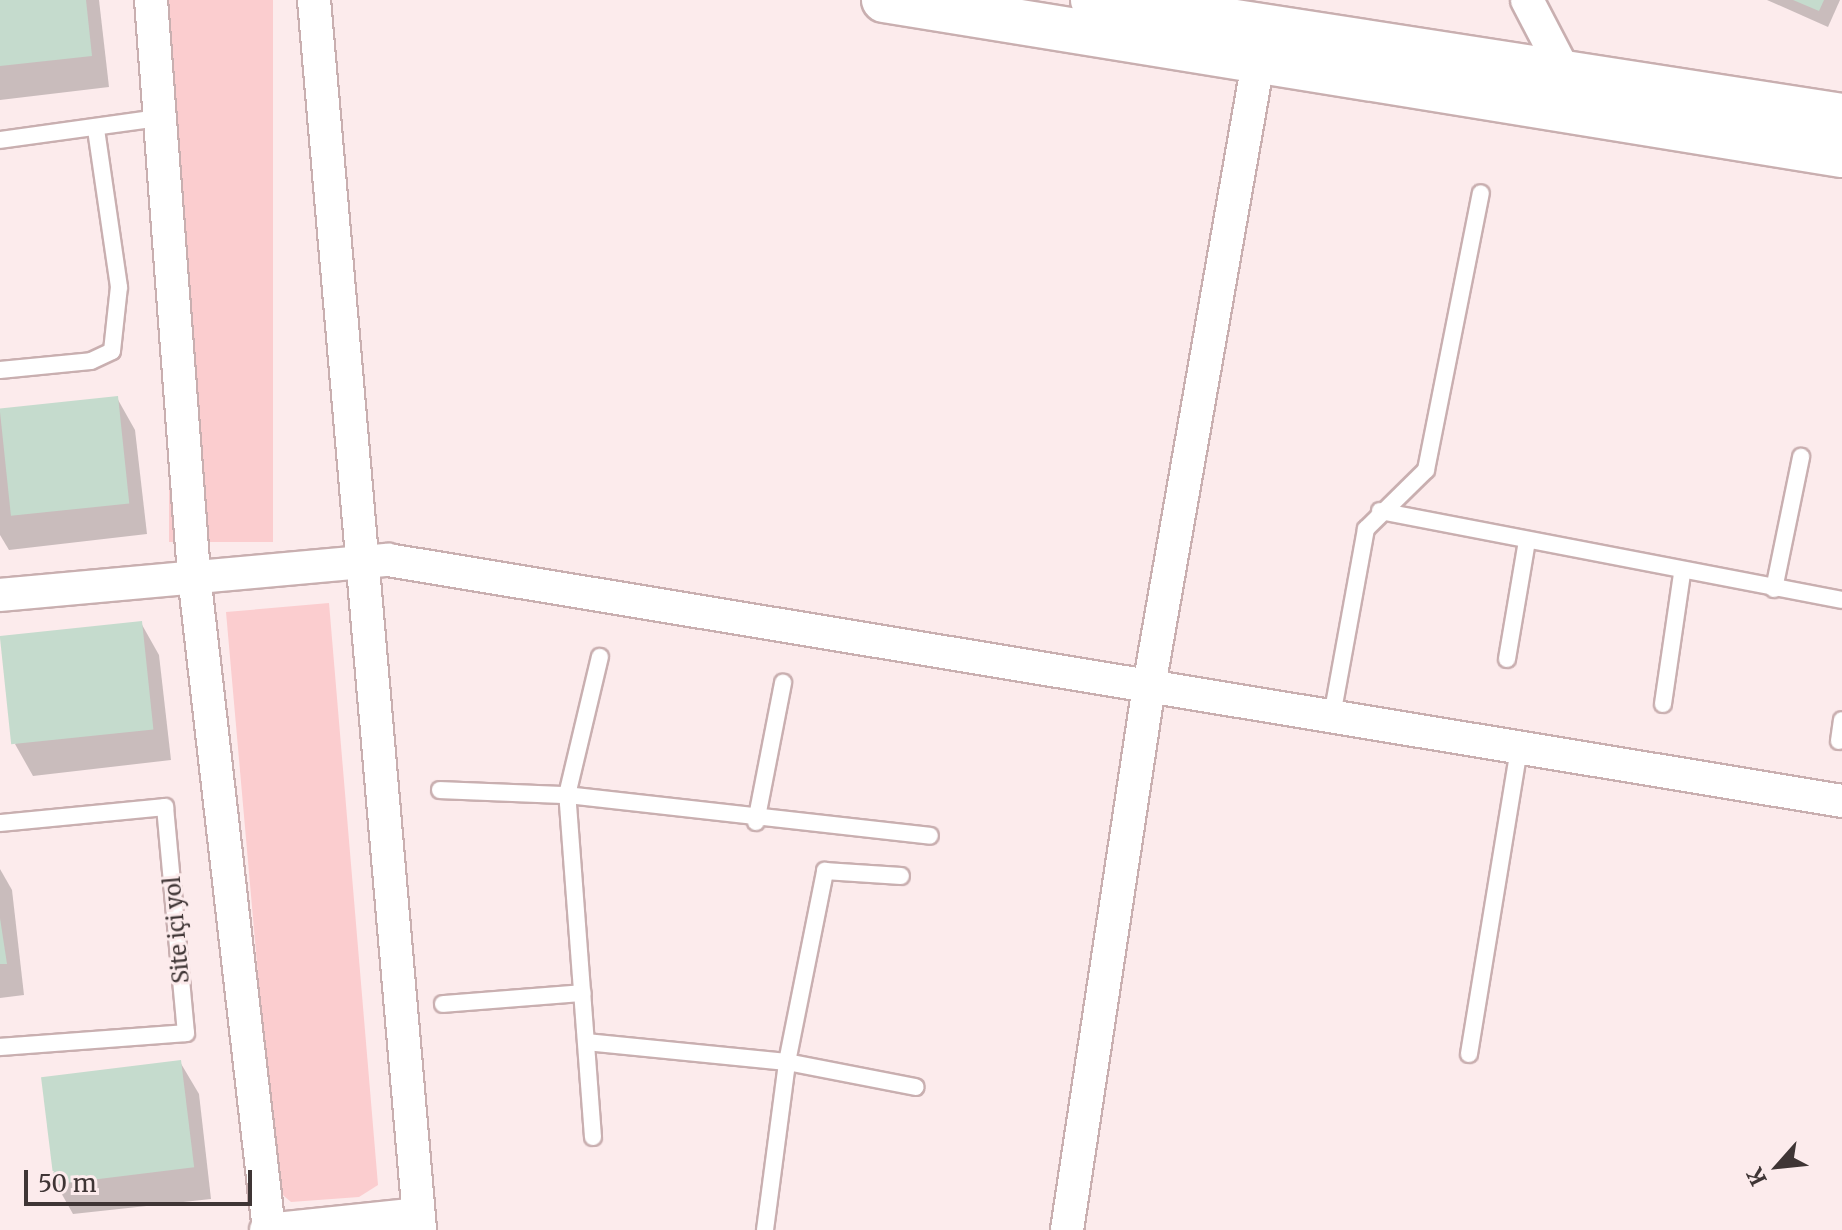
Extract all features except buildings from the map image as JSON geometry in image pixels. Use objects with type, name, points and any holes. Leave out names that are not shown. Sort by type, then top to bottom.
[{"type":"street","points":[[151,0],[194,575],[268,1230],[419,1222],[314,0]]},
{"type":"street","points":[[884,0],[1842,155]]},
{"type":"street","points":[[1093,0],[1563,69],[1842,116]]},
{"type":"street","points":[[1527,0],[1563,69]]},
{"type":"street","points":[[1067,1230],[1149,686],[1258,62]]},
{"type":"street","points":[[0,595],[363,558],[1842,801]]},
{"type":"lane","points":[[0,140],[159,118]]},
{"type":"lane","points":[[0,370],[91,361],[112,351],[119,287],[96,129]]},
{"type":"lane","points":[[1332,716],[1366,529],[1380,511],[1426,470],[1481,193]]},
{"type":"lane","points":[[1774,589],[1801,457]]},
{"type":"lane","points":[[1380,511],[1682,573],[1842,600]]},
{"type":"lane","points":[[1507,659],[1527,541]]},
{"type":"lane","points":[[1663,704],[1682,573]]},
{"type":"lane","points":[[593,1137],[567,795],[600,657]]},
{"type":"lane","points":[[756,822],[783,683]]},
{"type":"lane","points":[[1839,741],[1842,720]]},
{"type":"lane","points":[[1469,1054],[1519,747]]},
{"type":"lane","points":[[440,790],[567,795],[756,822],[930,836]]},
{"type":"lane","name":"Site içi yol","points":[[0,823],[165,807],[186,1033],[0,1047]]},
{"type":"lane","points":[[765,1230],[787,1062],[825,871],[901,876]]},
{"type":"lane","points":[[443,1004],[583,993]]},
{"type":"lane","points":[[586,1042],[787,1062],[916,1087]]},
{"type":"shaded area","points":[[169,0],[273,0],[273,542],[169,542]]},
{"type":"shaded area","points":[[329,603],[378,1185],[359,1197],[291,1202],[277,1190],[226,612]]}]
